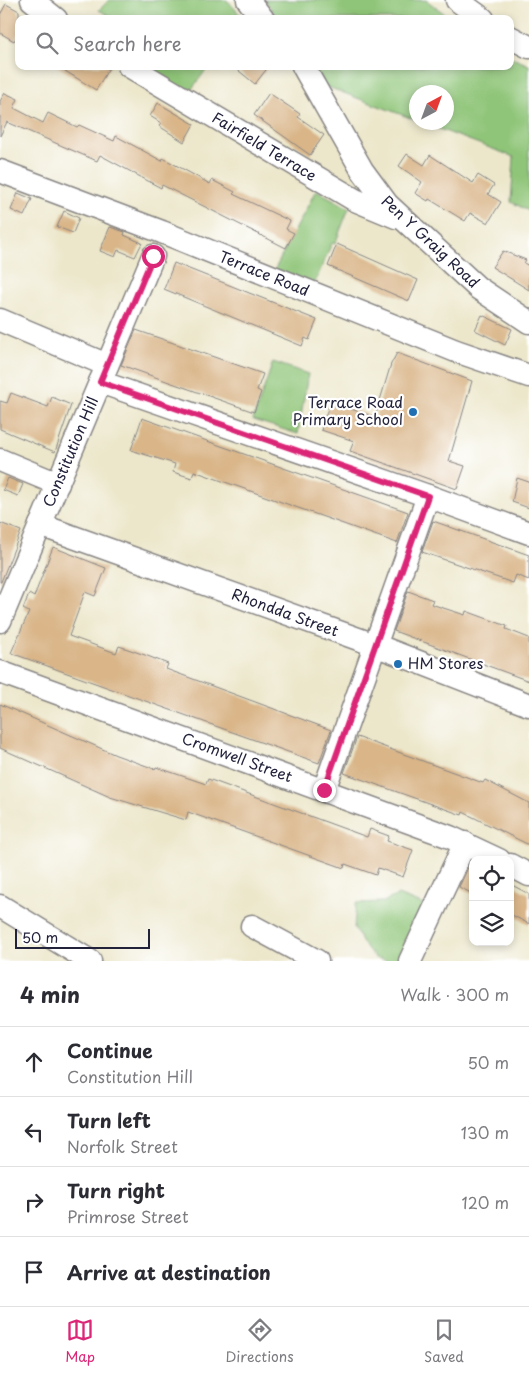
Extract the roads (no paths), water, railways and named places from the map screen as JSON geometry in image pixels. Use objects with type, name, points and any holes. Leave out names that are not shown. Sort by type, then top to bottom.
[{"type":"street","points":[[32,0],[51,15]]},
{"type":"street","points":[[248,0],[260,15]]},
{"type":"street","points":[[456,0],[477,15]]},
{"type":"street","points":[[514,38],[529,47]]},
{"type":"street","name":"Fairfield Terrace","points":[[136,70],[354,200],[403,219]]},
{"type":"street","name":"Pen Y Graig Road","points":[[305,70],[369,182],[403,219],[478,288],[529,322]]},
{"type":"street","name":"Terrace Road","points":[[0,171],[162,232],[456,351],[529,376]]},
{"type":"street","name":"Constitution Hill","points":[[2,608],[58,484],[153,256]]},
{"type":"street","points":[[0,320],[104,373],[529,534]]},
{"type":"street","points":[[0,460],[58,484]]},
{"type":"street","points":[[324,790],[428,496]]},
{"type":"street","name":"Rhondda Street","points":[[40,525],[375,645],[529,705]]},
{"type":"street","name":"Cromwell Street","points":[[0,672],[324,790],[465,843],[491,856]]},
{"type":"street","points":[[410,961],[465,843]]},
{"type":"street","points":[[514,867],[529,875]]},
{"type":"street","points":[[0,906],[90,961]]},
{"type":"street","points":[[252,926],[317,961]]},
{"type":"place","name":"Terrace Road Primary School","points":[[413,412]]},
{"type":"place","name":"HM Stores","points":[[398,664]]}]
